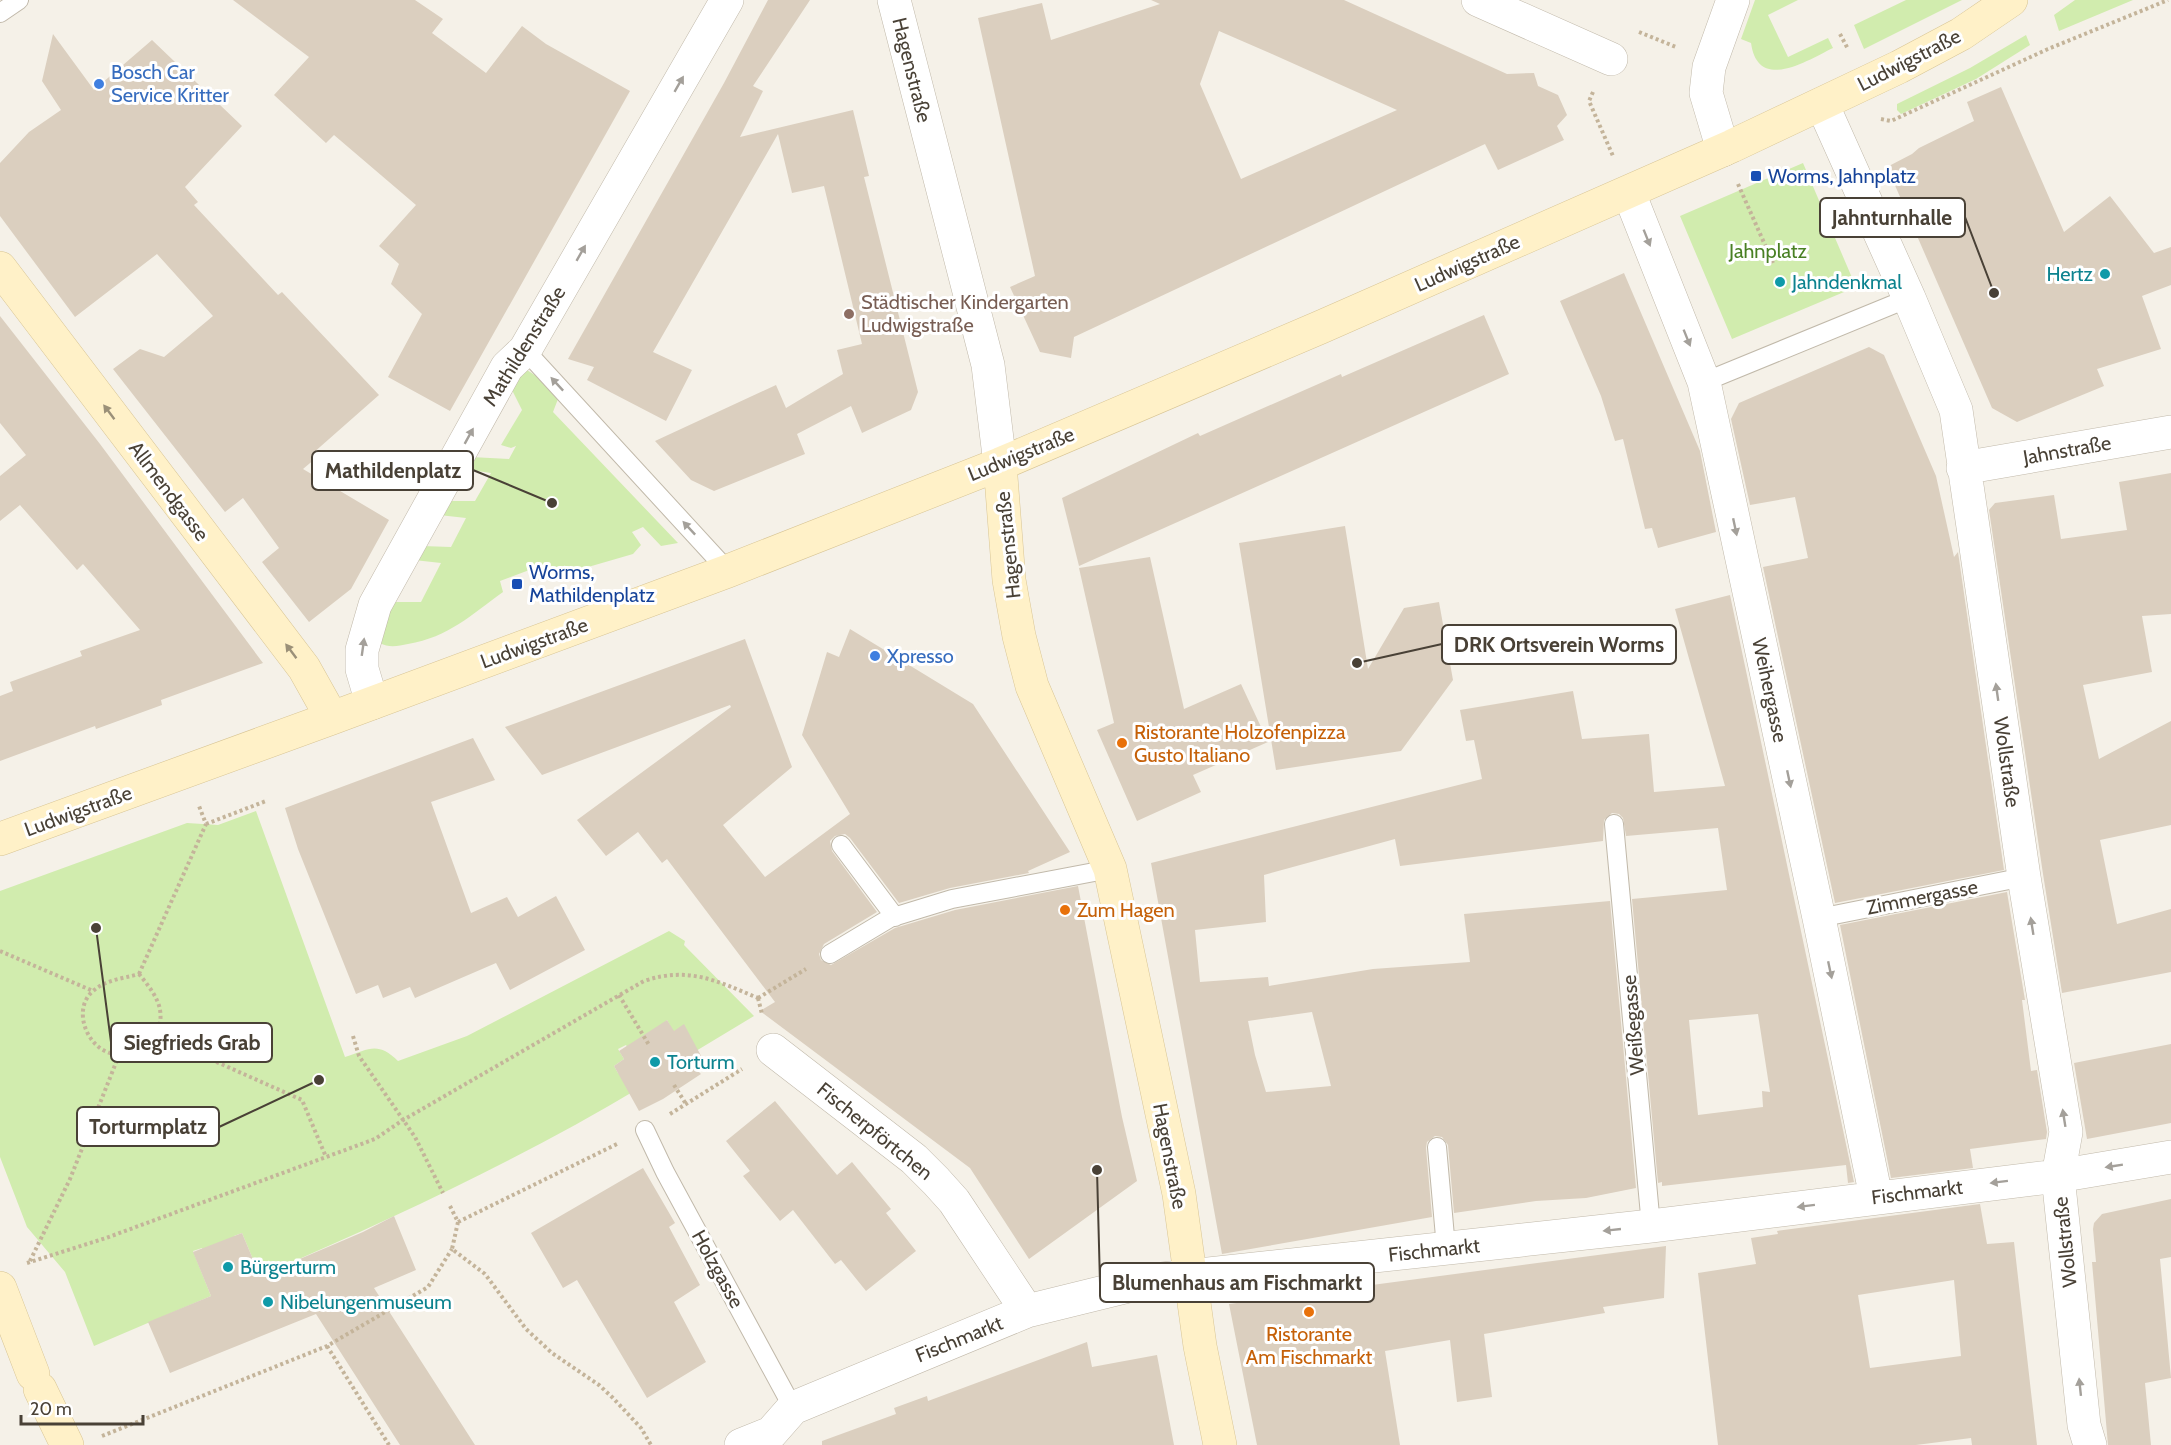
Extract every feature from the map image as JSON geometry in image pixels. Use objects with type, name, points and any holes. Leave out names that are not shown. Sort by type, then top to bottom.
[{"type":"main road","name":"Ludwigstraße","points":[[0,839],[728,571],[1000,464],[1321,327],[1723,150],[1899,68],[1961,34],[2011,0]]},
{"type":"main road","name":"Allmendgasse","points":[[0,268],[304,668],[332,718]]},
{"type":"main road","name":"Hagenstraße","points":[[1000,464],[1009,580],[1019,636],[1032,686],[1110,869],[1179,1194],[1200,1346],[1220,1445]]},
{"type":"main road","points":[[10,1276],[37,1381],[67,1445]]},
{"type":"street","name":"Mathildenstraße","points":[[372,703],[362,669],[362,650],[375,604],[507,367],[525,350],[727,0]]},
{"type":"street","name":"Hagenstraße","points":[[894,0],[988,365],[1000,464]]},
{"type":"street","points":[[1478,0],[1611,59]]},
{"type":"street","points":[[1723,150],[1706,93],[1709,67],[1733,0]]},
{"type":"street","name":"Wollstraße","points":[[1822,104],[1909,298],[1956,410],[2024,877],[2066,1132],[2058,1176],[2084,1425],[2090,1445]]},
{"type":"street","name":"Weihergasse","points":[[1629,193],[1704,382],[1819,918],[1876,1197]]},
{"type":"street","name":"Jahnstraße","points":[[1963,468],[2171,432]]},
{"type":"street","name":"Fischerpförtchen","points":[[773,1050],[914,1159],[936,1181],[954,1201],[1027,1311]]},
{"type":"street","name":"Fischmarkt","points":[[774,1439],[793,1408],[1027,1311],[1154,1280],[1651,1226],[2058,1176],[2171,1157]]},
{"type":"street","points":[[741,1445],[774,1439]]},
{"type":"lane","points":[[1704,382],[1909,298]]},
{"type":"lane","points":[[525,350],[728,571]]},
{"type":"lane","name":"Weißegasse","points":[[1614,824],[1651,1226]]},
{"type":"lane","points":[[841,845],[896,917]]},
{"type":"lane","points":[[830,954],[896,917],[952,899],[1110,869]]},
{"type":"lane","name":"Zimmergasse","points":[[1819,918],[2024,877]]},
{"type":"lane","name":"Holzgasse","points":[[645,1130],[665,1172],[793,1408]]},
{"type":"lane","points":[[1437,1147],[1446,1248]]},
{"type":"path","points":[[1879,118],[1891,121],[2048,49],[2168,0]]},
{"type":"path","points":[[1594,90],[1588,101],[1629,193]]},
{"type":"path","points":[[1746,201],[1773,263]]},
{"type":"path","points":[[206,824],[266,801]]},
{"type":"path","points":[[140,974],[200,839]]},
{"type":"path","points":[[0,951],[93,991]]},
{"type":"path","points":[[10,1276],[30,1262],[106,1238],[375,1139],[403,1120],[619,994],[652,978],[680,974],[716,981],[758,998],[830,954]]},
{"type":"path","points":[[140,974],[157,1000],[160,1009],[160,1022],[156,1035],[147,1046],[136,1053],[119,1055],[106,1052],[95,1044],[87,1033],[83,1020],[84,1007],[93,991],[111,979],[140,974]]},
{"type":"path","points":[[619,994],[649,1045]]},
{"type":"path","points":[[156,1035],[302,1100],[326,1157]]},
{"type":"path","points":[[353,1036],[359,1056],[415,1137],[443,1193]]},
{"type":"path","points":[[30,1262],[70,1179],[119,1055]]},
{"type":"path","points":[[674,1085],[686,1104]]},
{"type":"path","points":[[100,1436],[327,1346],[429,1287],[452,1249],[458,1222],[450,1206]]},
{"type":"path","points":[[452,1249],[485,1274],[526,1329],[568,1365],[599,1385],[614,1398],[640,1428],[651,1445]]},
{"type":"path","points":[[327,1346],[389,1445]]},
{"type":"green space","points":[[1755,0],[1798,0],[1768,15],[1788,57],[1828,38],[1833,48],[1785,69],[1773,70],[1763,67],[1756,58],[1751,43],[1741,39]]},
{"type":"green space","points":[[1906,0],[1962,0],[1864,49],[1854,25]]},
{"type":"green space","points":[[2075,0],[2133,0],[2059,31],[2054,15]]},
{"type":"green space","points":[[2026,35],[2030,45],[1976,79],[1901,114],[1897,110],[1897,104],[1970,68]]},
{"type":"green space","name":"Jahnplatz","points":[[1803,163],[1856,287],[1732,339],[1680,216]]},
{"type":"green space","points":[[527,370],[558,399],[553,412],[678,543],[661,546],[643,527],[632,532],[641,545],[633,554],[564,574],[554,573],[548,563],[500,581],[503,592],[448,631],[423,641],[397,646],[383,645],[380,643],[391,602],[421,602],[441,563],[414,560],[422,546],[451,547],[466,518],[439,515],[447,501],[475,501],[491,473],[464,469],[471,457],[509,459],[516,446],[511,448],[501,445],[522,410],[510,386]]},
{"type":"green space","points":[[256,811],[345,1057],[373,1048],[385,1051],[398,1061],[467,1036],[669,931],[685,941],[684,945],[754,1016],[686,1057],[667,1020],[633,1056],[626,1045],[618,1049],[624,1059],[614,1066],[618,1073],[641,1087],[595,1114],[454,1188],[260,1276],[242,1233],[234,1236],[238,1245],[206,1258],[202,1248],[193,1251],[211,1296],[94,1346],[65,1272],[27,1227],[0,1157],[0,891],[187,823],[218,825]]},
{"type":"building","points":[[233,0],[415,0],[443,19],[432,33],[486,73],[522,26],[546,44],[630,91],[450,411],[388,377],[422,314],[391,284],[399,264],[379,246],[416,205],[334,135],[326,143],[274,95],[309,57]]},
{"type":"building","points":[[768,0],[810,0],[753,86],[763,91],[740,137],[853,110],[869,176],[864,177],[918,392],[911,410],[862,433],[851,406],[797,434],[805,454],[714,491],[691,480],[655,441],[776,385],[786,408],[843,374],[837,350],[862,344],[824,186],[792,193],[778,134],[653,352],[692,370],[666,421],[587,380],[594,367],[568,359],[724,83]]},
{"type":"building","points":[[1151,0],[1344,0],[1507,74],[1534,73],[1538,86],[1558,95],[1567,115],[1557,126],[1564,140],[1498,170],[1485,144],[1074,337],[1071,358],[1040,352],[1010,287],[1035,276],[978,18],[1042,3],[1051,40],[1160,4]],"holes":[[[1219,31],[1397,110],[1241,179],[1200,84]]]},
{"type":"building","points":[[53,34],[94,90],[152,40],[242,126],[185,187],[198,202],[194,205],[278,295],[282,292],[379,395],[312,454],[316,458],[303,469],[389,520],[351,589],[309,622],[262,562],[279,548],[243,498],[225,512],[113,369],[140,349],[164,357],[213,316],[157,254],[75,317],[0,216],[0,163],[29,132],[61,110],[42,81]]},
{"type":"building","points":[[2001,87],[2064,232],[2110,196],[2154,253],[2171,247],[2171,285],[2142,296],[2161,349],[2097,369],[2104,386],[2017,422],[1992,408],[1887,167],[1919,148],[1974,121],[1967,102]]},
{"type":"building","points":[[1624,273],[1700,451],[1716,532],[1658,548],[1652,528],[1645,529],[1623,439],[1615,441],[1601,396],[1560,301]]},
{"type":"building","points":[[1484,315],[1509,374],[1079,566],[1062,498],[1198,433],[1200,436]]},
{"type":"building","points":[[0,316],[100,444],[263,663],[161,700],[162,705],[96,729],[95,726],[0,761],[0,696],[13,691],[10,682],[82,656],[80,651],[140,630],[83,564],[77,570],[20,505],[0,521],[0,476],[26,455],[0,423]]},
{"type":"building","points":[[1869,347],[1884,355],[1936,476],[1954,557],[1958,552],[2004,870],[1835,903],[1763,567],[1808,558],[1795,497],[1750,505],[1731,419],[1739,403]]},
{"type":"building","points":[[2171,473],[2171,614],[2142,616],[2152,672],[2083,685],[2099,759],[2171,721],[2171,825],[2100,840],[2117,924],[2171,909],[2171,972],[2062,993],[1989,510],[1995,503],[2054,495],[2061,539],[2127,530],[2119,482]]},
{"type":"building","points":[[1345,526],[1368,669],[1404,608],[1439,602],[1453,680],[1401,751],[1276,770],[1239,543]]},
{"type":"building","points":[[1150,557],[1184,709],[1241,684],[1268,742],[1193,775],[1201,792],[1137,821],[1097,730],[1114,723],[1079,568]]},
{"type":"building","points":[[1730,595],[1854,1182],[1848,1183],[1846,1165],[1662,1186],[1662,1182],[1658,1183],[1632,899],[1727,890],[1718,828],[1626,836],[1623,818],[1619,814],[1612,813],[1604,820],[1603,841],[1400,866],[1395,839],[1264,875],[1266,922],[1195,930],[1200,982],[1268,977],[1269,986],[1373,969],[1470,962],[1464,914],[1610,901],[1636,1188],[1586,1198],[1536,1201],[1454,1213],[1448,1145],[1442,1137],[1435,1136],[1427,1142],[1426,1148],[1432,1217],[1222,1254],[1151,863],[1482,779],[1474,740],[1466,741],[1460,710],[1573,691],[1582,739],[1649,734],[1654,792],[1725,786],[1675,609]],"holes":[[[1312,1012],[1331,1086],[1266,1092],[1248,1021]],[[1758,1014],[1770,1092],[1762,1091],[1763,1107],[1698,1115],[1689,1020]]]},
{"type":"building","points":[[850,629],[973,704],[1070,852],[1028,871],[1029,873],[950,888],[899,903],[850,838],[845,834],[835,836],[830,841],[832,851],[877,912],[824,944],[819,954],[821,960],[831,965],[895,928],[955,910],[1078,886],[1122,1117],[1137,1181],[1029,1259],[970,1168],[760,1011],[775,1002],[667,859],[662,863],[638,832],[606,856],[577,820],[731,707],[730,705],[542,775],[505,727],[745,639],[792,767],[723,825],[765,877],[850,814],[802,735],[827,652],[839,657]]},
{"type":"building","points":[[473,738],[495,780],[431,802],[471,913],[507,897],[518,917],[556,896],[585,950],[510,990],[496,963],[415,998],[410,987],[383,998],[378,985],[356,994],[298,849],[285,808]]},
{"type":"building","points":[[2007,892],[2025,1000],[2022,1000],[2031,1071],[2037,1070],[2047,1132],[2046,1139],[1970,1149],[1973,1168],[1891,1178],[1840,925]]},
{"type":"building","name":"Torturm","points":[[667,1020],[674,1031],[684,1024],[707,1067],[699,1072],[701,1074],[663,1099],[639,1111],[614,1066],[624,1059],[619,1051]]},
{"type":"building","points":[[2171,1044],[2171,1123],[2087,1139],[2074,1063]]},
{"type":"building","points":[[775,1101],[837,1175],[852,1162],[891,1209],[886,1213],[916,1251],[866,1291],[841,1260],[835,1264],[793,1210],[780,1221],[743,1176],[750,1171],[726,1141]]},
{"type":"building","points":[[643,1168],[675,1223],[669,1227],[700,1285],[674,1302],[706,1362],[647,1398],[577,1280],[563,1288],[531,1233]]},
{"type":"building","points":[[2171,1199],[2171,1257],[2160,1259],[2171,1378],[2145,1383],[2151,1445],[2108,1445],[2092,1262],[2096,1262],[2094,1223],[2102,1214]]},
{"type":"building","points":[[1980,1204],[1987,1244],[2014,1242],[2037,1445],[1972,1445],[1971,1438],[1916,1445],[1718,1445],[1698,1273],[1756,1264],[1751,1238],[1778,1234],[1777,1231]],"holes":[[[1954,1280],[1961,1356],[1870,1368],[1858,1295]]]},
{"type":"building","points":[[394,1216],[416,1270],[374,1288],[475,1445],[400,1445],[316,1314],[170,1373],[148,1322],[211,1296],[193,1252],[242,1233],[260,1276],[363,1232]]},
{"type":"building","points":[[1666,1246],[1664,1298],[1603,1307],[1605,1313],[1484,1334],[1492,1397],[1457,1402],[1450,1340],[1385,1351],[1400,1445],[1257,1445],[1229,1304]]},
{"type":"building","points":[[1087,1342],[1092,1367],[1157,1355],[1174,1445],[822,1445],[822,1441],[896,1414],[894,1408],[927,1396],[928,1401]]},
{"type":"place","name":"Bosch Car Service Kritter","points":[[99,84]]},
{"type":"place","name":"Worms, Jahnplatz","points":[[1756,176]]},
{"type":"place","name":"Hertz","points":[[2105,274]]},
{"type":"place","name":"Jahndenkmal","points":[[1780,282]]},
{"type":"place","name":"Jahnturnhalle","points":[[1994,293]]},
{"type":"place","name":"Städtischer Kindergarten Ludwigstraße","points":[[849,314]]},
{"type":"place","name":"Mathildenplatz","points":[[552,503]]},
{"type":"place","name":"Worms, Mathildenplatz","points":[[517,584]]},
{"type":"place","name":"Xpresso","points":[[875,656]]},
{"type":"place","name":"DRK Ortsverein Worms","points":[[1357,663]]},
{"type":"place","name":"Ristorante Holzofenpizza Gusto Italiano","points":[[1122,743]]},
{"type":"place","name":"Zum Hagen","points":[[1065,910]]},
{"type":"place","name":"Siegfrieds Grab","points":[[96,928]]},
{"type":"place","name":"Torturm","points":[[655,1062]]},
{"type":"place","name":"Torturmplatz","points":[[319,1080]]},
{"type":"place","name":"Blumenhaus am Fischmarkt","points":[[1097,1170]]},
{"type":"place","name":"Bürgerturm","points":[[228,1267]]},
{"type":"place","name":"Nibelungenmuseum","points":[[268,1302]]},
{"type":"place","name":"Ristorante Am Fischmarkt","points":[[1309,1312]]}]
